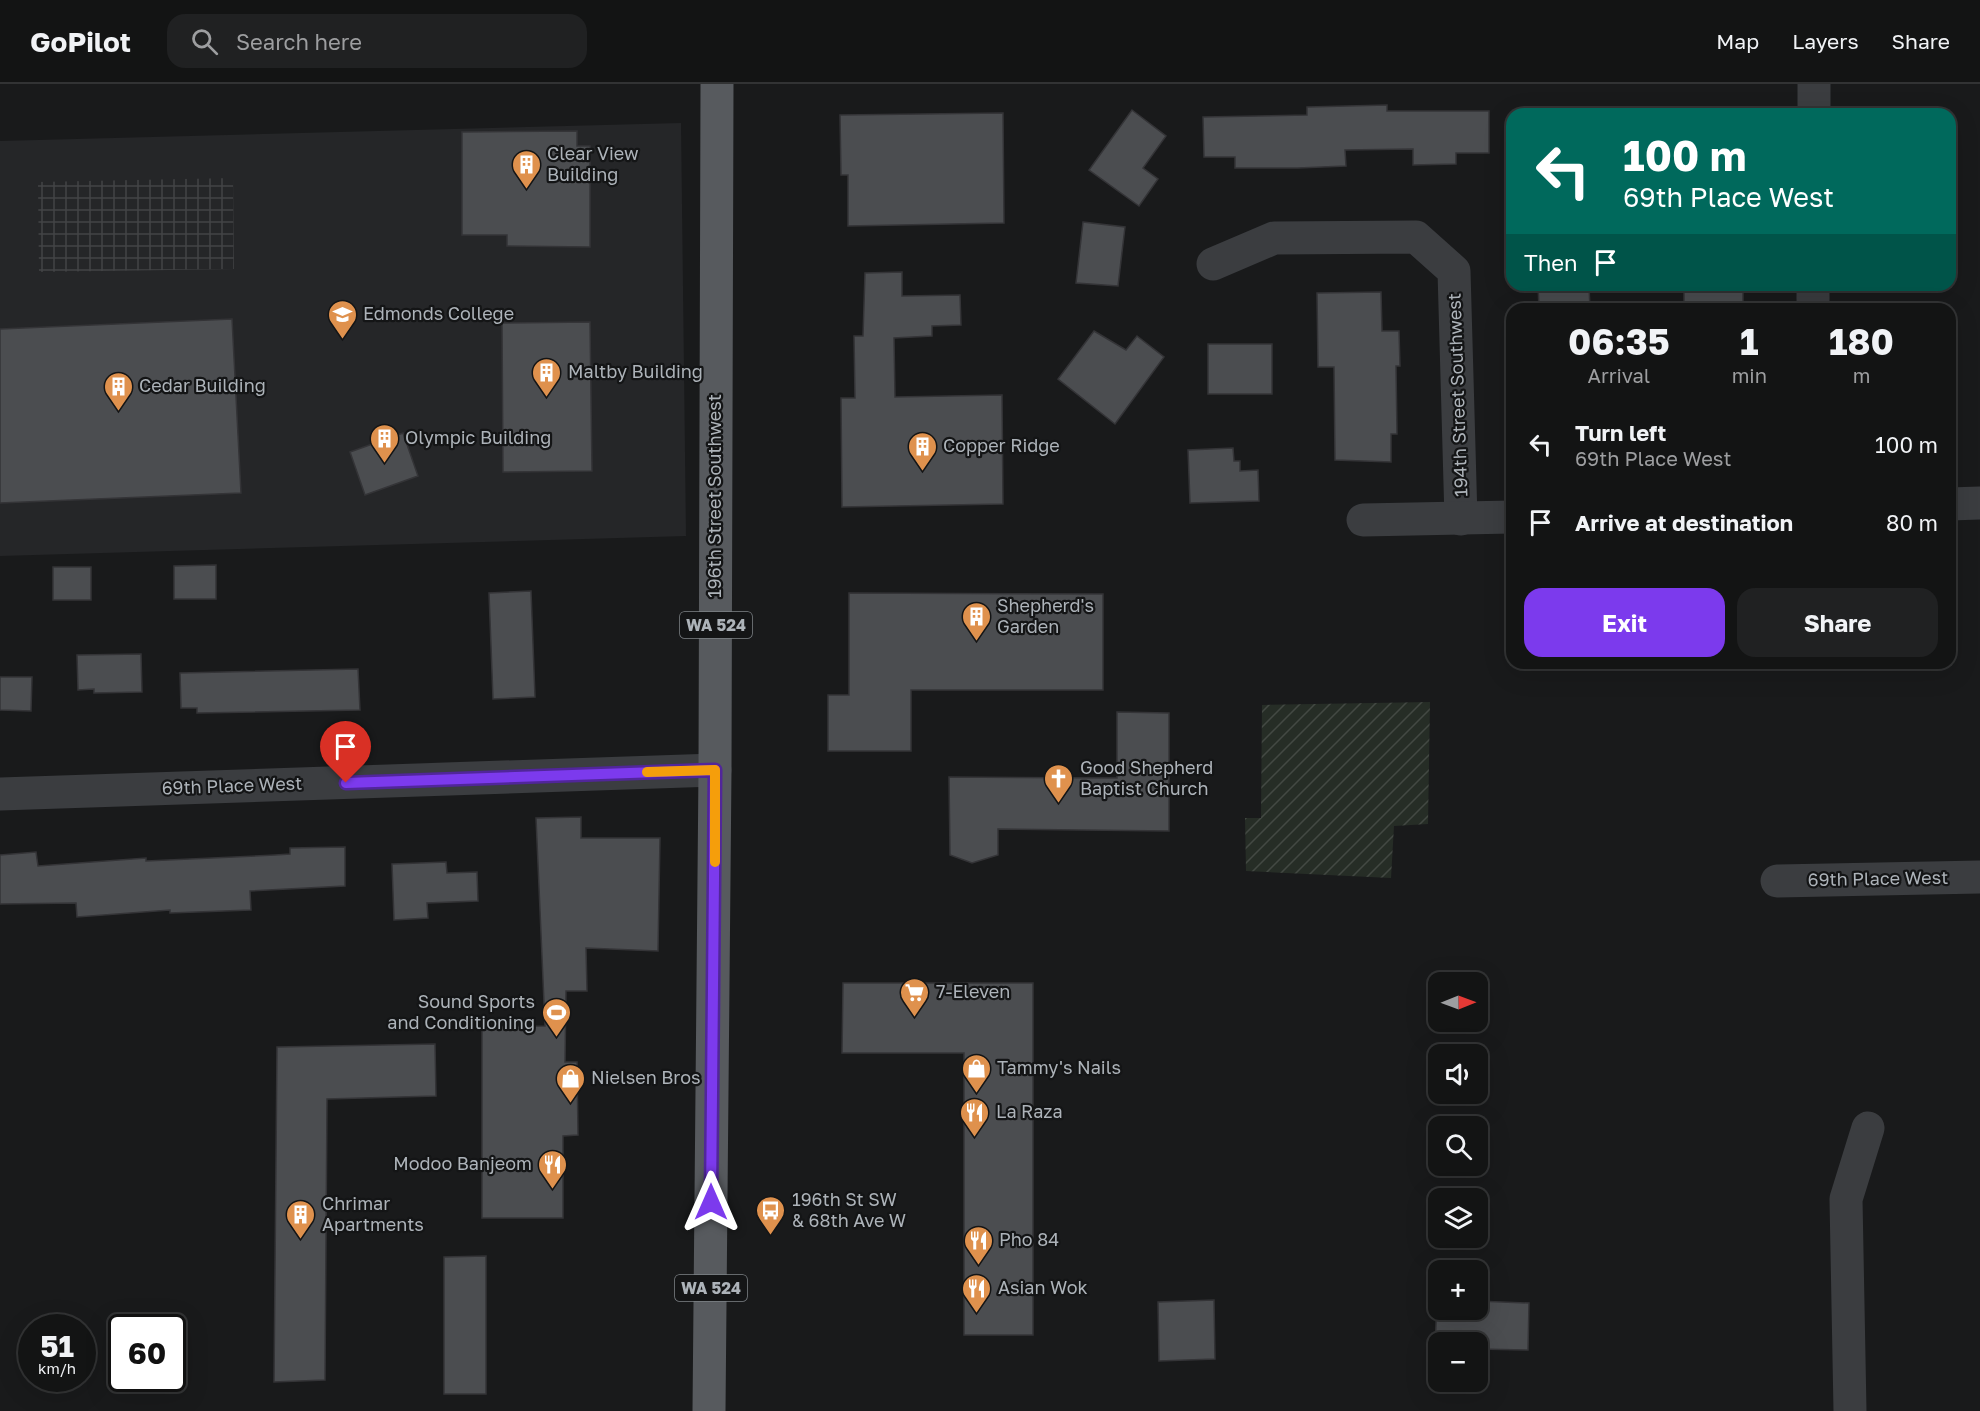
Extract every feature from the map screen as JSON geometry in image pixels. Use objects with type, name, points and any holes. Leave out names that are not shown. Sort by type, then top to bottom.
[{"type":"main road","name":"196th Street Southwest","points":[[710,1411],[717,84]]},
{"type":"street","points":[[1814,84],[1814,108]]},
{"type":"street","name":"194th Street Southwest","points":[[1213,264],[1274,238],[1416,237],[1454,271],[1461,519]]},
{"type":"street","points":[[1956,504],[1980,503]]},
{"type":"street","points":[[1363,520],[1506,517]]},
{"type":"street","name":"69th Place West","points":[[0,794],[715,770]]},
{"type":"street","name":"69th Place West","points":[[1776,881],[1980,877]]},
{"type":"street","points":[[1850,1411],[1846,1199],[1868,1128]]},
{"type":"shaded area","name":"Edmonds College","points":[[681,123],[686,536],[0,556],[0,141]]},
{"type":"shaded area","points":[[233,178],[234,269],[39,272],[38,182]]},
{"type":"shaded area","points":[[1430,702],[1428,824],[1394,826],[1391,878],[1246,871],[1245,818],[1261,818],[1262,705]]},
{"type":"building","points":[[1387,105],[1387,111],[1489,111],[1489,153],[1456,153],[1456,164],[1413,165],[1413,149],[1345,150],[1346,166],[1298,168],[1235,168],[1235,157],[1204,157],[1203,117],[1307,115],[1307,107]]},
{"type":"building","points":[[1132,110],[1166,136],[1143,168],[1158,179],[1139,206],[1089,170]]},
{"type":"building","points":[[1003,113],[1004,223],[848,226],[848,175],[841,175],[840,115]]},
{"type":"building","name":"Clear View Building","points":[[577,131],[577,146],[590,146],[590,247],[507,246],[507,235],[462,235],[462,132]]},
{"type":"building","points":[[1083,222],[1125,227],[1118,286],[1076,283]]},
{"type":"building","name":"Copper Ridge","points":[[902,272],[902,296],[960,295],[961,325],[932,326],[932,336],[894,338],[895,397],[1002,395],[1003,504],[842,507],[841,398],[855,398],[854,336],[863,336],[865,273]]},
{"type":"building","points":[[1538,291],[1589,291],[1590,303],[1539,303]]},
{"type":"building","points":[[1684,291],[1743,291],[1743,303],[1684,303]]},
{"type":"building","points":[[1381,292],[1382,331],[1399,331],[1400,366],[1396,366],[1397,434],[1391,434],[1391,462],[1335,460],[1334,367],[1318,367],[1317,293]]},
{"type":"building","name":"Cedar Building","points":[[232,319],[241,493],[0,503],[0,329]]},
{"type":"building","name":"Maltby Building","points":[[590,322],[592,471],[503,472],[502,323]]},
{"type":"building","points":[[1094,331],[1126,350],[1137,336],[1164,357],[1115,424],[1058,379]]},
{"type":"building","points":[[1208,344],[1272,344],[1272,394],[1208,394]]},
{"type":"building","name":"Olympic Building","points":[[403,433],[418,476],[365,495],[350,452]]},
{"type":"building","points":[[1233,448],[1234,461],[1240,461],[1240,471],[1258,470],[1259,501],[1190,503],[1188,450]]},
{"type":"building","points":[[216,565],[216,599],[174,599],[174,566]]},
{"type":"building","points":[[53,567],[91,567],[91,600],[53,600]]},
{"type":"building","points":[[531,591],[535,697],[493,699],[489,593]]},
{"type":"building","name":"Shepherd's Garden","points":[[849,593],[1103,594],[1103,690],[911,690],[911,751],[828,751],[828,695],[849,695]]},
{"type":"building","points":[[141,654],[142,692],[94,693],[94,689],[78,690],[77,655]]},
{"type":"building","points":[[358,669],[360,710],[197,713],[197,708],[181,708],[180,673]]},
{"type":"building","points":[[0,677],[32,677],[31,711],[0,710]]},
{"type":"building","name":"Good Shepherd Baptist Church","points":[[1117,712],[1169,713],[1169,831],[998,829],[998,855],[972,863],[950,855],[949,777],[1117,778]]},
{"type":"building","points":[[581,817],[581,838],[660,838],[658,951],[586,948],[587,991],[566,991],[565,1062],[577,1062],[578,1135],[563,1136],[563,1218],[482,1218],[482,1027],[545,1026],[536,818]]},
{"type":"building","points":[[345,847],[345,886],[250,891],[251,910],[170,913],[170,910],[77,917],[76,903],[0,904],[0,855],[36,852],[38,866],[146,858],[146,861],[275,855],[290,854],[290,848]]},
{"type":"building","points":[[446,862],[447,873],[477,872],[478,901],[427,903],[428,918],[394,920],[392,864]]},
{"type":"building","points":[[843,983],[1033,983],[1033,1335],[964,1335],[964,1053],[842,1053]]},
{"type":"building","name":"Chrimar Apartments","points":[[435,1044],[436,1096],[327,1099],[325,1380],[274,1382],[277,1047]]},
{"type":"building","name":"Chrimar Apartments","points":[[486,1256],[486,1394],[444,1394],[444,1257]]},
{"type":"building","points":[[1214,1300],[1215,1359],[1159,1361],[1158,1302]]},
{"type":"building","points":[[1488,1301],[1529,1303],[1528,1350],[1488,1349],[1488,1332],[1436,1332],[1436,1320],[1488,1320]]},
{"type":"slow traffic","points":[[647,772],[715,770],[715,862]]},
{"type":"place","name":"Clear View Building","points":[[526,190]]},
{"type":"place","name":"Edmonds College","points":[[342,340]]},
{"type":"place","name":"Maltby Building","points":[[547,398]]},
{"type":"place","name":"Cedar Building","points":[[118,412]]},
{"type":"place","name":"Olympic Building","points":[[384,464]]},
{"type":"place","name":"Copper Ridge","points":[[922,472]]},
{"type":"place","name":"Shepherd's Garden","points":[[976,642]]},
{"type":"place","name":"Good Shepherd Baptist Church","points":[[1059,804]]},
{"type":"place","name":"7-Eleven","points":[[915,1018]]},
{"type":"place","name":"Sound Sports and Conditioning","points":[[556,1038]]},
{"type":"place","name":"Tammy's Nails","points":[[976,1094]]},
{"type":"place","name":"Nielsen Bros","points":[[570,1104]]},
{"type":"place","name":"La Raza","points":[[975,1138]]},
{"type":"place","name":"Modoo Banjeom","points":[[553,1190]]},
{"type":"place","name":"196th St SW & 68th Ave W","points":[[771,1236]]},
{"type":"place","name":"Chrimar Apartments","points":[[301,1240]]},
{"type":"place","name":"Pho 84","points":[[978,1266]]},
{"type":"place","name":"Asian Wok","points":[[977,1314]]},
{"type":"route","points":[[346,783],[715,770],[711,1202]]}]
